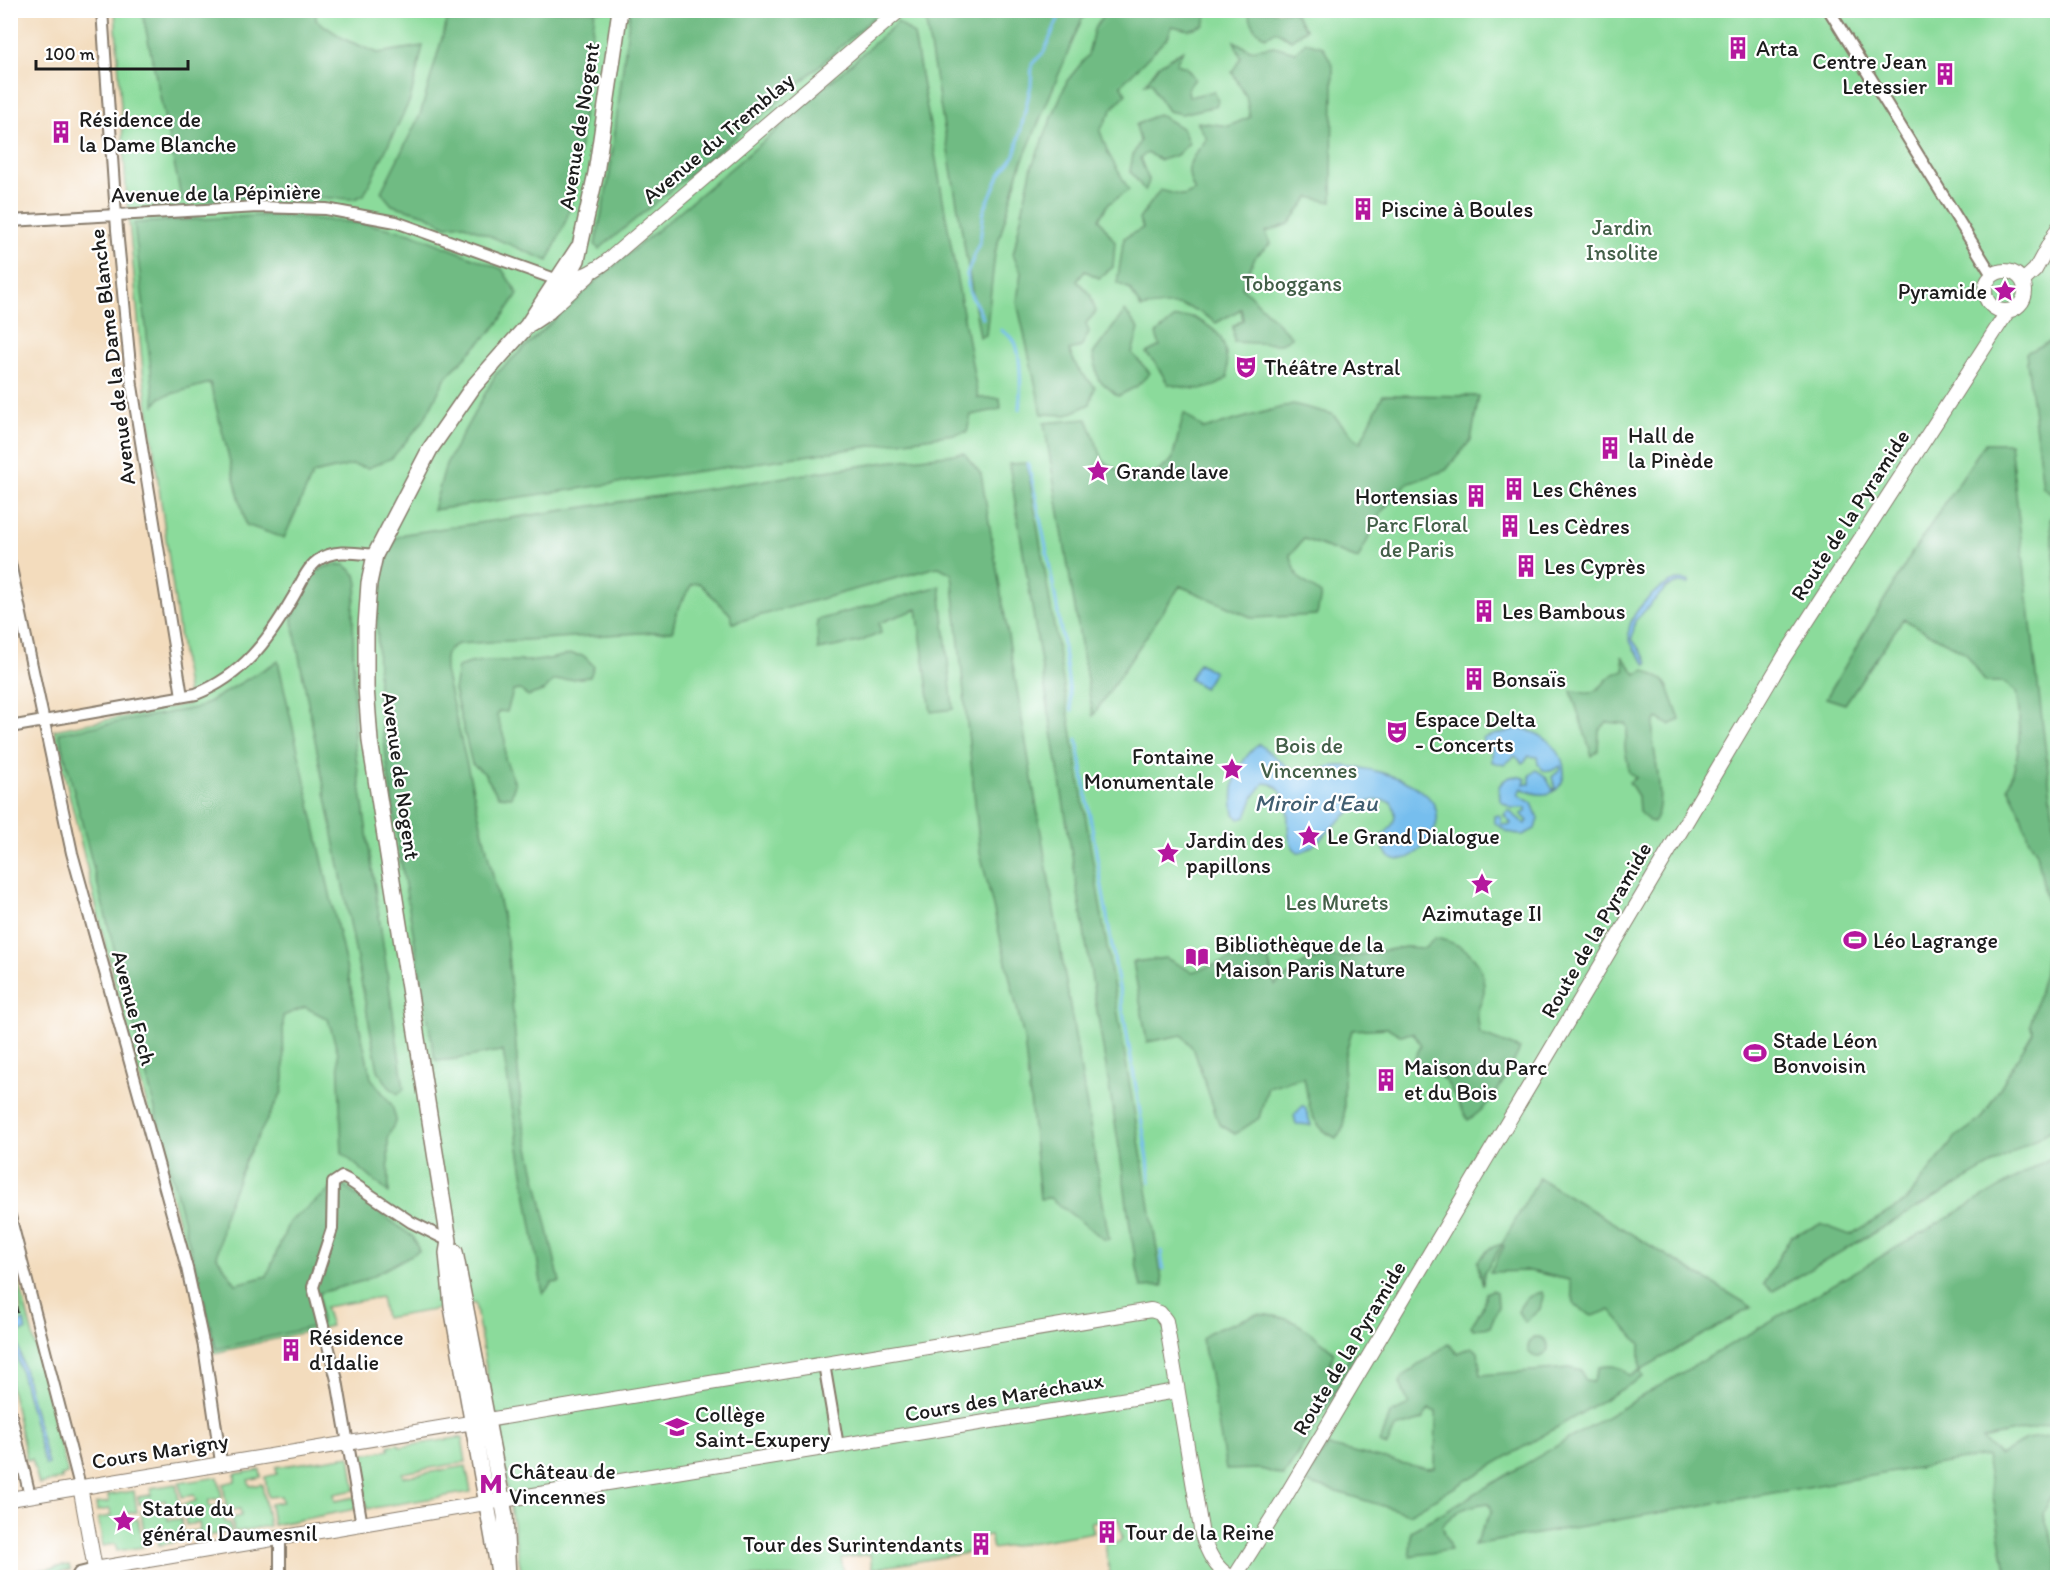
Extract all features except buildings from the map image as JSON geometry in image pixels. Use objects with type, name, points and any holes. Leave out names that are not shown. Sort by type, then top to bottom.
[{"type":"main road","name":"Avenue de Nogent","points":[[485,1419],[452,1307],[447,1253],[449,1241],[370,741],[366,687],[369,583],[375,555],[430,448],[473,387],[527,326],[577,260],[578,248],[589,214],[620,10]]},
{"type":"main road","name":"Avenue de Nogent","points":[[527,326],[549,311],[562,279]]},
{"type":"main road","points":[[485,1419],[505,1500],[508,1578]]},
{"type":"main road","points":[[485,1419],[486,1503],[500,1578]]},
{"type":"street","name":"Avenue de la Dame Blanche","points":[[102,10],[115,214],[132,386],[182,696]]},
{"type":"street","name":"Avenue du Tremblay","points":[[562,279],[592,273],[900,10]]},
{"type":"street","points":[[1828,10],[1992,275]]},
{"type":"street","name":"Avenue de la Pépinière","points":[[10,221],[281,206],[359,213],[432,233],[562,279]]},
{"type":"street","points":[[2023,280],[2035,270],[2058,228]]},
{"type":"street","points":[[2010,272],[2023,280],[2025,296],[2021,304],[2008,312],[1998,310],[1988,300],[1987,283],[1992,275],[2010,272]]},
{"type":"street","points":[[549,311],[592,273]]},
{"type":"street","name":"Route de la Pyramide","points":[[1233,1578],[1284,1499],[1778,666],[2008,312]]},
{"type":"street","points":[[10,728],[182,696],[214,687],[245,666],[277,626],[316,561],[339,552],[375,555]]},
{"type":"street","name":"Avenue Foch","points":[[10,563],[72,853],[187,1268],[205,1356],[221,1462]]},
{"type":"street","points":[[362,1525],[349,1442],[313,1287],[332,1229],[332,1189],[336,1179],[342,1177],[348,1180],[411,1222],[449,1241]]},
{"type":"street","points":[[10,1216],[80,1486],[10,1499]]},
{"type":"street","points":[[485,1419],[1146,1310],[1160,1313],[1166,1322],[1202,1535],[1215,1563],[1222,1572],[1233,1578]]},
{"type":"street","points":[[824,1364],[838,1446]]},
{"type":"street","name":"Cours des Maréchaux","points":[[486,1503],[1177,1391]]},
{"type":"street","points":[[10,1412],[30,1496]]},
{"type":"street","name":"Cours Marigny","points":[[94,1569],[80,1486],[485,1419]]},
{"type":"street","points":[[76,1577],[82,1572],[94,1569],[486,1503]]},
{"type":"street","points":[[280,1538],[280,1578]]},
{"type":"green space","points":[[450,10],[595,11],[575,186],[567,218],[548,261],[462,224],[446,226],[427,215],[392,205],[381,192],[420,115]]},
{"type":"green space","points":[[630,10],[881,11],[777,103],[599,249],[595,245],[609,179]]},
{"type":"green space","points":[[1107,10],[1208,11],[1204,25],[1189,30],[1172,26],[1168,37],[1121,85],[1126,94],[1113,108],[1100,131],[1108,153],[1129,190],[1108,204],[1099,219],[1115,242],[1113,267],[1099,278],[1085,271],[1077,281],[1090,294],[1096,312],[1086,323],[1089,332],[1081,347],[1069,350],[1078,369],[1095,387],[1090,404],[1067,415],[1042,414],[1017,302],[1021,272],[1013,255],[1032,166],[1067,81],[1088,55],[1094,29]]},
{"type":"green space","name":"Bois de Vincennes","points":[[115,11],[2057,11],[2057,1577],[1110,1577],[1105,1544],[1119,1542],[1122,1538],[1119,1521],[1115,1518],[1091,1522],[1094,1532],[993,1549],[990,1535],[971,1538],[972,1552],[872,1569],[870,1554],[843,1558],[841,1559],[844,1574],[824,1577],[522,1577],[475,1303],[385,1318],[381,1297],[325,1307],[331,1326],[214,1353],[117,993],[54,730],[189,704],[143,372],[126,188]]},
{"type":"green space","points":[[142,11],[316,11],[316,20],[346,40],[378,53],[423,46],[410,100],[364,195],[354,199],[281,196],[182,201]]},
{"type":"green space","points":[[924,11],[1091,11],[1082,19],[1020,167],[995,253],[986,335],[980,337]]},
{"type":"green space","points":[[1242,11],[1293,11],[1306,29],[1291,40],[1276,31],[1265,37],[1255,29],[1248,13]]},
{"type":"green space","points":[[898,22],[914,35],[978,398],[1000,398],[1001,409],[971,415],[967,432],[433,510],[446,464],[496,374],[595,282],[771,135]]},
{"type":"green space","points":[[1234,41],[1250,50],[1274,46],[1295,52],[1306,42],[1323,47],[1333,66],[1332,202],[1309,197],[1289,224],[1266,232],[1270,244],[1255,257],[1242,287],[1292,337],[1280,344],[1234,342],[1233,326],[1243,320],[1241,309],[1216,323],[1197,311],[1181,305],[1141,308],[1130,289],[1117,283],[1124,238],[1143,228],[1139,219],[1160,190],[1184,196],[1195,191],[1189,175],[1190,163],[1207,139],[1197,122],[1229,126],[1250,117],[1246,96],[1232,72],[1241,58]]},
{"type":"green space","points":[[1183,50],[1176,64],[1186,67],[1195,79],[1188,88],[1189,97],[1214,91],[1218,100],[1216,106],[1182,114],[1168,111],[1155,92],[1152,82],[1145,84],[1159,65]]},
{"type":"green space","points":[[1158,114],[1182,128],[1189,143],[1177,155],[1161,160],[1147,153],[1140,158],[1149,181],[1145,191],[1130,171],[1133,155],[1140,141],[1136,125]]},
{"type":"green space","points":[[272,215],[368,224],[410,233],[502,269],[518,294],[497,325],[446,377],[424,420],[392,458],[368,468],[352,465],[313,474],[284,538],[246,525],[210,383],[161,397],[155,405],[134,223]]},
{"type":"green space","points":[[1125,311],[1139,329],[1132,353],[1150,373],[1136,387],[1118,396],[1098,379],[1093,354]]},
{"type":"green space","points":[[1192,317],[1212,328],[1224,346],[1228,377],[1215,386],[1200,389],[1168,384],[1146,353],[1160,346],[1156,334],[1175,318]]},
{"type":"green space","points":[[2048,342],[2057,349],[2057,497],[2043,487],[2026,353]]},
{"type":"green space","points":[[1383,395],[1479,396],[1471,440],[1446,470],[1407,484],[1383,510],[1358,559],[1304,539],[1290,555],[1298,577],[1321,594],[1317,615],[1253,618],[1180,586],[1093,716],[1044,423],[1087,419],[1103,460],[1123,474],[1155,474],[1172,460],[1184,413],[1204,429],[1293,404],[1332,414],[1360,443]]},
{"type":"green space","points":[[1985,443],[2010,443],[2057,849],[2057,1127],[1773,1291],[1763,1284],[1791,1236],[1821,1224],[1850,1235],[1904,1203],[1955,1138],[1981,1119],[2033,1032],[2030,1025],[2044,973],[2050,919],[2037,853],[2028,838],[2019,809],[2008,787],[2019,740],[2016,692],[2003,682],[1985,682],[1966,653],[1903,619],[1845,704],[1826,698],[1912,553]]},
{"type":"green space","points":[[964,453],[981,474],[1109,1239],[1105,1240],[1050,1198],[1040,1199],[1024,1038],[980,852],[952,574],[939,567],[933,568],[733,623],[730,614],[699,583],[692,584],[686,595],[677,613],[673,631],[458,644],[447,651],[445,658],[445,671],[506,931],[522,1117],[560,1282],[552,1283],[543,1294],[503,1051],[450,1060],[435,1060],[400,856],[378,698],[377,593],[389,552],[396,538],[405,534],[886,462]]},
{"type":"green space","points":[[1027,463],[1163,1286],[1141,1287],[1132,1239],[1009,464]]},
{"type":"green space","points":[[2050,518],[2057,525],[2057,583]]},
{"type":"green space","points":[[333,565],[345,565],[356,575],[358,584],[353,608],[354,743],[404,1089],[398,1094],[389,1087],[378,1070],[292,619],[300,593],[310,578],[316,572]]},
{"type":"green space","points":[[940,586],[953,709],[931,712],[917,609],[879,623],[881,633],[859,642],[818,650],[817,620]]},
{"type":"green space","points":[[571,654],[584,656],[594,666],[590,677],[553,681],[545,690],[528,696],[520,690],[513,691],[507,712],[499,711],[497,716],[505,740],[505,758],[515,784],[511,797],[498,796],[484,773],[472,764],[454,690],[458,667],[486,661],[538,661]]},
{"type":"green space","points":[[1622,656],[1636,674],[1645,670],[1663,680],[1668,687],[1680,720],[1670,725],[1657,718],[1654,726],[1653,737],[1660,795],[1654,822],[1649,821],[1639,812],[1638,796],[1629,782],[1636,778],[1628,772],[1625,748],[1626,724],[1607,722],[1599,730],[1598,751],[1592,756],[1571,691],[1589,693],[1595,691],[1613,675],[1625,671]]},
{"type":"green space","points":[[278,661],[371,1078],[392,1105],[396,1120],[388,1137],[389,1193],[342,1153],[338,1053],[328,1019],[305,1007],[283,1016],[284,1078],[282,1092],[246,1159],[225,1212],[217,1257],[236,1284],[267,1276],[289,1222],[339,1183],[413,1237],[419,1251],[363,1281],[319,1293],[321,1325],[216,1349],[59,733],[200,707]]},
{"type":"green space","points":[[1435,938],[1464,949],[1471,954],[1481,970],[1484,992],[1478,1010],[1480,1034],[1520,1049],[1505,1079],[1492,1098],[1468,1120],[1446,1081],[1414,1060],[1421,1045],[1413,1033],[1400,1035],[1388,1028],[1352,1030],[1344,1059],[1344,1127],[1336,1138],[1320,1127],[1311,1113],[1304,1077],[1268,1087],[1259,1118],[1235,1134],[1219,1124],[1194,1050],[1182,1035],[1147,1042],[1133,962],[1166,958],[1192,972],[1250,953],[1267,954],[1275,985],[1304,963],[1322,956],[1341,958],[1405,947],[1425,948]]},
{"type":"green space","points":[[2057,1154],[2057,1423],[1982,1439],[2000,1456],[2026,1439],[2048,1436],[2057,1442],[2056,1480],[2043,1514],[2057,1553],[2057,1577],[2007,1577],[1986,1456],[1474,1545],[1492,1511],[1489,1503],[1482,1504],[1457,1513],[1442,1526],[1451,1550],[1410,1556],[1411,1531]]},
{"type":"green space","points":[[1539,1178],[1752,1307],[1640,1370],[1640,1344],[1610,1310],[1592,1316],[1575,1306],[1569,1280],[1530,1271],[1490,1272],[1504,1246],[1502,1245],[1484,1273],[1483,1285],[1477,1262],[1490,1248],[1502,1244]]},
{"type":"green space","points":[[10,1246],[68,1474],[61,1476],[62,1479],[39,1484],[32,1459],[27,1460],[11,1389],[11,1320],[22,1316]]},
{"type":"green space","points":[[1492,1290],[1497,1292],[1498,1307],[1490,1327],[1473,1329],[1471,1326],[1482,1309],[1486,1293]]},
{"type":"green space","points":[[1542,1292],[1540,1309],[1525,1322],[1518,1312],[1520,1308],[1530,1296]]},
{"type":"green space","points":[[1257,1314],[1281,1317],[1307,1330],[1334,1352],[1330,1365],[1332,1368],[1343,1367],[1350,1356],[1358,1355],[1284,1476],[1261,1469],[1226,1470],[1202,1339],[1210,1332]]},
{"type":"green space","points":[[1538,1337],[1545,1340],[1548,1347],[1545,1354],[1538,1357],[1531,1354],[1528,1347],[1531,1340]]},
{"type":"green space","points":[[1448,1344],[1457,1353],[1471,1347],[1478,1352],[1481,1375],[1569,1368],[1582,1371],[1585,1381],[1593,1382],[1599,1367],[1616,1367],[1630,1376],[1640,1370],[1643,1377],[1409,1514],[1305,1482],[1327,1446],[1428,1469],[1435,1468],[1436,1412],[1429,1409],[1422,1420],[1395,1428],[1387,1446],[1380,1443],[1390,1414],[1409,1405],[1400,1383],[1403,1376]]},
{"type":"green space","points":[[462,1437],[466,1462],[402,1473],[403,1477],[466,1466],[471,1492],[367,1509],[357,1455],[389,1450],[389,1445],[399,1444],[400,1447]]},
{"type":"green space","points":[[350,1456],[355,1490],[334,1494],[335,1501],[356,1497],[356,1509],[273,1525],[270,1504],[282,1502],[281,1496],[268,1497],[265,1477],[277,1474],[276,1467]]},
{"type":"green space","points":[[260,1470],[261,1477],[248,1480],[250,1486],[262,1484],[269,1526],[234,1532],[232,1518],[241,1516],[240,1509],[227,1511],[223,1484],[235,1481],[235,1474]]},
{"type":"green space","points":[[218,1477],[222,1498],[209,1500],[209,1507],[223,1505],[225,1522],[230,1523],[231,1532],[189,1539],[187,1532],[200,1530],[199,1523],[186,1525],[183,1504],[196,1501],[194,1495],[182,1497],[179,1483]]},
{"type":"green space","points":[[176,1484],[181,1512],[168,1514],[168,1520],[181,1519],[185,1540],[159,1545],[158,1537],[145,1539],[141,1511],[166,1507],[165,1500],[139,1504],[138,1497],[151,1495],[151,1488]]},
{"type":"green space","points":[[134,1491],[137,1512],[124,1514],[125,1521],[138,1519],[143,1547],[117,1551],[115,1544],[103,1546],[98,1518],[111,1516],[110,1509],[97,1511],[96,1504],[109,1502],[108,1495]]},
{"type":"green space","points":[[69,1565],[70,1570],[38,1577],[34,1574],[34,1571]]},
{"type":"water","points":[[1678,580],[1689,581],[1689,584],[1678,583],[1667,587],[1635,621],[1632,639],[1648,662],[1646,664],[1631,643],[1629,635],[1633,618],[1638,609],[1653,594]]},
{"type":"water","points":[[1199,663],[1214,672],[1204,688],[1189,679]]},
{"type":"water","points":[[1519,728],[1540,735],[1554,746],[1562,760],[1564,773],[1561,784],[1552,792],[1539,794],[1521,788],[1518,795],[1532,803],[1538,818],[1535,829],[1523,835],[1508,832],[1494,822],[1494,816],[1498,815],[1501,817],[1501,824],[1510,825],[1511,823],[1504,815],[1508,810],[1525,824],[1528,821],[1521,814],[1526,812],[1526,808],[1511,808],[1500,800],[1499,786],[1514,776],[1526,779],[1524,784],[1530,784],[1530,775],[1536,770],[1545,776],[1553,790],[1555,788],[1552,777],[1561,769],[1560,766],[1551,771],[1543,770],[1538,764],[1537,757],[1529,756],[1523,763],[1515,756],[1504,765],[1492,762],[1492,749],[1485,748],[1483,738]]},
{"type":"water","name":"Miroir d'Eau","points":[[1259,744],[1302,778],[1321,769],[1346,766],[1380,772],[1414,786],[1427,796],[1435,807],[1437,821],[1427,843],[1409,857],[1399,860],[1391,857],[1384,850],[1381,836],[1392,825],[1395,812],[1391,802],[1376,800],[1362,804],[1349,812],[1316,843],[1307,850],[1298,852],[1292,846],[1289,838],[1285,800],[1281,792],[1272,784],[1264,783],[1254,796],[1246,817],[1239,819],[1234,814],[1233,804],[1236,775],[1245,759]]},
{"type":"water","points":[[1303,1106],[1311,1125],[1296,1124],[1294,1115]]},
{"type":"water","points":[[24,1321],[26,1331],[15,1333],[48,1464],[45,1465],[11,1334],[11,1325]]},
{"type":"waterway","points":[[983,318],[969,291],[967,274],[980,241],[984,210],[999,176],[1015,155],[1031,85],[1032,64],[1044,52],[1062,10]]},
{"type":"waterway","points":[[1001,330],[1013,339],[1018,352],[1019,409]]},
{"type":"waterway","points":[[1028,463],[1053,586],[1072,710]]},
{"type":"waterway","points":[[1077,739],[1150,1182]]},
{"type":"waterway","points":[[1161,1251],[1163,1269]]},
{"type":"railway","points":[[10,1279],[17,1313]]},
{"type":"place","name":"Arta","points":[[1738,48]]},
{"type":"place","name":"Centre Jean Letessier","points":[[1945,74]]},
{"type":"place","name":"Résidence de la Dame Blanche","points":[[61,132]]},
{"type":"place","name":"Piscine à Boules","points":[[1363,209]]},
{"type":"place","name":"Pyramide","points":[[2005,291]]},
{"type":"place","name":"Théâtre Astral","points":[[1246,367]]},
{"type":"place","name":"Hall de la Pinède","points":[[1610,448]]},
{"type":"place","name":"Grande lave","points":[[1098,471]]},
{"type":"place","name":"Les Chênes","points":[[1514,489]]},
{"type":"place","name":"Hortensias","points":[[1476,496]]},
{"type":"place","name":"Les Cèdres","points":[[1510,526]]},
{"type":"place","name":"Les Cyprès","points":[[1526,566]]},
{"type":"place","name":"Les Bambous","points":[[1484,611]]},
{"type":"place","name":"Bonsaïs","points":[[1474,679]]},
{"type":"place","name":"Espace Delta - Concerts","points":[[1397,732]]},
{"type":"place","name":"Fontaine Monumentale","points":[[1232,769]]},
{"type":"place","name":"Le Grand Dialogue","points":[[1309,836]]},
{"type":"place","name":"Jardin des papillons","points":[[1168,853]]},
{"type":"place","name":"Azimutage II","points":[[1482,884]]},
{"type":"place","name":"Léo Lagrange","points":[[1855,940]]},
{"type":"place","name":"Bibliothèque de la Maison Paris Nature","points":[[1197,957]]},
{"type":"place","name":"Stade Léon Bonvoisin","points":[[1755,1053]]},
{"type":"place","name":"Maison du Parc et du Bois","points":[[1386,1080]]},
{"type":"place","name":"Résidence d'Idalie","points":[[291,1350]]},
{"type":"place","name":"Collège Saint-Exupery","points":[[677,1427]]},
{"type":"place","name":"Château de Vincennes","points":[[491,1484]]},
{"type":"place","name":"Statue du général Daumesnil","points":[[124,1521]]},
{"type":"place","name":"Tour de la Reine","points":[[1107,1532]]},
{"type":"place","name":"Tour des Surintendants","points":[[981,1544]]},
{"type":"park label","name":"Jardin Insolite","points":[[1622,240]]},
{"type":"park label","name":"Toboggans","points":[[1292,283]]},
{"type":"park label","name":"Parc Floral de Paris","points":[[1417,536]]},
{"type":"park label","name":"Les Murets","points":[[1337,902]]}]
